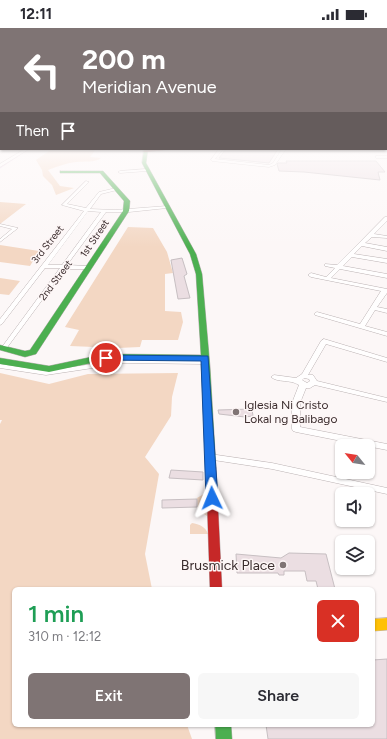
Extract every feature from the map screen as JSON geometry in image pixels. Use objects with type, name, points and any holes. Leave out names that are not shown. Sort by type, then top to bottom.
[{"type":"street","points":[[108,180],[127,203],[126,211]]},
{"type":"street","points":[[153,180],[193,254],[197,266],[205,360],[216,587]]},
{"type":"street","points":[[87,182],[64,205],[88,209],[126,211],[167,207]]},
{"type":"street","name":"3rd Street","points":[[0,323],[100,193],[116,189]]},
{"type":"street","name":"2nd Street","points":[[2,348],[64,267],[105,210]]},
{"type":"street","name":"1st Street","points":[[2,348],[25,354],[33,352],[126,211]]},
{"type":"street","points":[[328,278],[387,218]]},
{"type":"street","points":[[0,225],[16,227],[0,241]]},
{"type":"street","points":[[371,234],[387,237]]},
{"type":"street","points":[[362,244],[387,249]]},
{"type":"street","points":[[351,255],[387,261]]},
{"type":"street","points":[[327,265],[387,276]]},
{"type":"street","points":[[44,266],[88,268]]},
{"type":"street","points":[[311,275],[386,290],[362,326]]},
{"type":"street","points":[[373,308],[387,311]]},
{"type":"street","points":[[316,314],[387,334]]},
{"type":"street","points":[[387,360],[324,341],[304,376],[300,377],[296,403],[296,429],[387,447]]},
{"type":"street","points":[[0,361],[49,369],[96,359],[114,357],[205,360]]},
{"type":"street","points":[[0,366],[46,373],[126,361],[205,360]]},
{"type":"street","points":[[304,376],[312,378],[314,382],[387,400]]},
{"type":"street","points":[[274,377],[310,385],[314,382]]},
{"type":"street","points":[[210,456],[272,466],[387,491]]},
{"type":"street","points":[[375,625],[387,624]]},
{"type":"street","points":[[223,727],[224,739]]},
{"type":"shaded area","points":[[47,180],[56,180],[60,186],[74,188],[56,195],[52,185]]},
{"type":"shaded area","points":[[0,202],[26,204],[0,224]]},
{"type":"shaded area","points":[[128,227],[153,228],[167,252],[173,273],[165,274],[165,311],[181,312],[183,322],[178,340],[142,340],[140,347],[118,348],[70,346],[79,330],[65,327]]},
{"type":"shaded area","points":[[0,245],[39,251],[30,266],[0,262]]},
{"type":"shaded area","points":[[0,278],[20,281],[9,295],[0,294]]},
{"type":"shaded area","points":[[0,373],[49,384],[88,374],[178,373],[172,397],[171,416],[145,457],[159,474],[145,554],[152,587],[12,587],[12,727],[188,727],[192,739],[0,739],[0,424],[2,420],[0,420]]},
{"type":"shaded area","points":[[207,492],[207,516],[198,510],[197,498]]},
{"type":"shaded area","points":[[192,523],[202,526],[206,529],[208,534],[190,534],[190,525]]},
{"type":"building","points":[[182,258],[187,274],[184,276],[190,298],[178,299],[171,260]]},
{"type":"building","name":"Iglesia Ni Cristo Lokal ng Balibago","points":[[252,409],[253,416],[245,417],[219,414],[218,410]]},
{"type":"building","points":[[171,470],[203,472],[203,480],[169,478]]},
{"type":"building","points":[[197,499],[197,507],[162,508],[162,500]]},
{"type":"building","name":"Brusmick Place","points":[[289,553],[326,554],[334,587],[318,587],[316,581],[307,581],[305,571],[284,571],[284,575],[279,575],[278,573],[237,573],[236,554],[281,558]]},
{"type":"building","points":[[387,659],[387,739],[268,739],[266,727],[375,727],[375,660]]},
{"type":"traffic: fast","points":[[0,347],[25,354],[33,352],[126,211],[127,201],[108,180]]},
{"type":"traffic: fast","points":[[153,180],[193,254],[199,274],[206,367],[211,468]]},
{"type":"traffic: fast","points":[[0,361],[49,369],[96,359],[114,357],[205,358]]},
{"type":"traffic: fast","points":[[223,727],[224,739]]},
{"type":"traffic: slow","points":[[375,625],[387,624]]},
{"type":"traffic: jam","points":[[211,468],[216,587]]},
{"type":"place","name":"Iglesia Ni Cristo Lokal ng Balibago","points":[[236,412]]},
{"type":"place","name":"Brusmick Place","points":[[283,565]]},
{"type":"route","points":[[106,358],[205,358],[212,498]]}]
